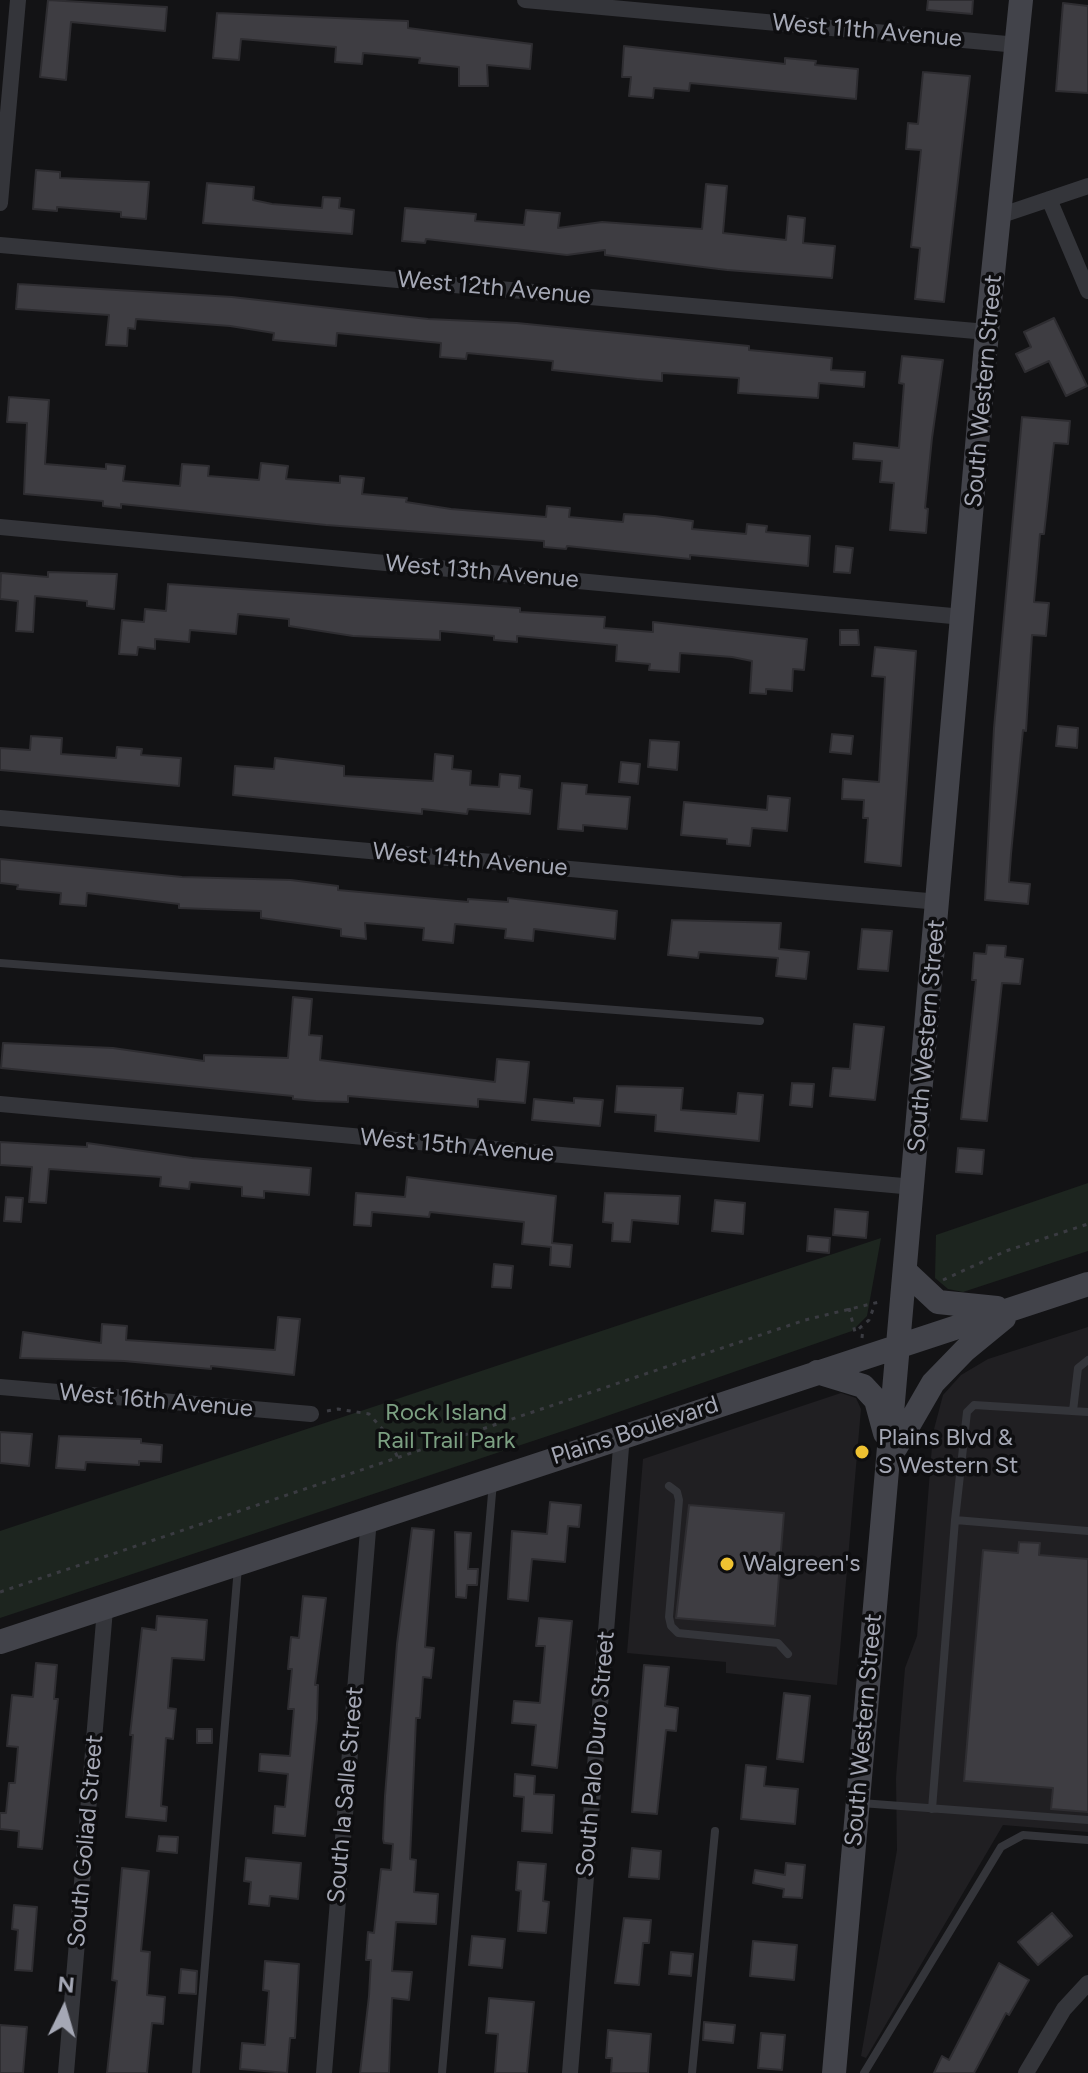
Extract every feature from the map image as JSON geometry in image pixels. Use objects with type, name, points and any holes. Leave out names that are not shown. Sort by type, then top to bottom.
[{"type":"main road","name":"South Western Street","points":[[834,2073],[987,332],[1002,215],[1021,0]]},
{"type":"main road","points":[[905,1271],[938,1302],[1016,1308]]},
{"type":"main road","name":"Plains Boulevard","points":[[0,1642],[493,1477],[1088,1284]]},
{"type":"main road","points":[[889,1462],[910,1417],[933,1383],[965,1350],[1016,1308]]},
{"type":"main road","points":[[817,1372],[863,1386],[876,1400],[884,1422],[889,1462]]},
{"type":"street","points":[[0,203],[18,0]]},
{"type":"street","name":"West 11th Avenue","points":[[525,0],[1018,45]]},
{"type":"street","points":[[1002,215],[1088,186]]},
{"type":"street","points":[[1049,199],[1088,291]]},
{"type":"street","name":"West 12th Avenue","points":[[0,245],[987,332]]},
{"type":"street","name":"West 13th Avenue","points":[[0,527],[963,617]]},
{"type":"street","name":"West 14th Avenue","points":[[0,818],[939,902]]},
{"type":"street","name":"West 15th Avenue","points":[[0,1104],[914,1187]]},
{"type":"street","name":"West 16th Avenue","points":[[0,1387],[311,1414]]},
{"type":"street","name":"South Palo Duro Street","points":[[570,2073],[622,1435]]},
{"type":"street","name":"South la Salle Street","points":[[324,2073],[369,1518]]},
{"type":"street","name":"South Goliad Street","points":[[66,2073],[105,1609]]},
{"type":"street","points":[[1026,2073],[1064,2009],[1088,1983]]},
{"type":"lane","points":[[0,963],[760,1021]]},
{"type":"lane","points":[[1073,1411],[1078,1368],[1088,1360]]},
{"type":"lane","points":[[932,1809],[955,1520],[967,1412],[974,1405],[1088,1412]]},
{"type":"lane","points":[[442,2073],[493,1477]]},
{"type":"lane","points":[[669,1486],[677,1492],[679,1500],[669,1617],[671,1626],[678,1633],[778,1643],[788,1654]]},
{"type":"lane","points":[[955,1520],[1088,1531]]},
{"type":"lane","points":[[196,2073],[239,1562]]},
{"type":"lane","points":[[858,1803],[1088,1820]]},
{"type":"lane","points":[[692,2073],[715,1831]]},
{"type":"lane","points":[[864,2073],[1001,1847],[1023,1835],[1088,1840]]},
{"type":"path","points":[[932,1285],[1006,1251],[1088,1224]]},
{"type":"path","points":[[0,1592],[849,1308],[875,1304],[869,1320],[855,1332],[849,1308]]},
{"type":"path","points":[[311,1414],[338,1409],[369,1414],[386,1433],[398,1458]]},
{"type":"shaded area","points":[[1088,1327],[1088,1832],[1003,1825],[866,2058],[861,2056],[897,1850],[896,1778],[905,1668],[917,1636],[933,1433],[943,1395],[961,1375],[988,1359]]},
{"type":"shaded area","points":[[841,1393],[856,1398],[861,1409],[837,1685],[726,1673],[726,1662],[627,1653],[643,1459]]},
{"type":"green space","points":[[1088,1183],[1088,1251],[963,1292],[948,1289],[935,1278],[936,1235]]},
{"type":"green space","name":"Rock Island Rail Trail Park","points":[[881,1238],[867,1316],[852,1331],[578,1426],[0,1618],[0,1531]]},
{"type":"building","points":[[48,0],[167,7],[165,31],[71,22],[66,80],[40,77]]},
{"type":"building","points":[[928,0],[973,0],[972,14],[927,10]]},
{"type":"building","points":[[1063,3],[1088,6],[1088,93],[1056,91]]},
{"type":"building","points":[[217,13],[408,21],[408,28],[532,44],[530,69],[487,65],[488,86],[459,86],[459,67],[419,63],[420,58],[363,53],[362,64],[335,62],[336,47],[241,39],[239,60],[213,58]]},
{"type":"building","points":[[624,46],[785,64],[785,58],[816,61],[815,65],[858,69],[856,99],[690,83],[689,91],[654,88],[653,98],[629,96],[631,77],[622,77]]},
{"type":"building","points":[[923,72],[970,76],[944,302],[915,299],[920,248],[911,247],[921,150],[906,149],[908,123],[918,124]]},
{"type":"building","points":[[36,170],[60,172],[60,178],[149,182],[146,219],[121,217],[121,212],[57,207],[57,211],[33,209]]},
{"type":"building","points":[[207,183],[254,187],[253,200],[272,204],[322,208],[323,197],[340,198],[339,208],[354,210],[352,234],[203,223]]},
{"type":"building","points":[[706,184],[727,186],[723,233],[786,240],[788,216],[805,218],[803,243],[835,246],[832,278],[727,270],[605,255],[605,250],[567,255],[426,239],[425,243],[402,241],[405,208],[476,214],[475,221],[524,225],[526,210],[560,213],[558,228],[602,222],[702,229]]},
{"type":"building","points":[[18,284],[232,297],[428,319],[517,323],[749,346],[749,350],[832,358],[831,370],[865,372],[864,387],[819,383],[818,398],[738,393],[739,378],[662,373],[662,381],[637,379],[552,370],[553,361],[467,353],[466,359],[440,357],[441,343],[337,333],[336,346],[273,340],[274,333],[230,326],[136,319],[135,329],[128,328],[127,346],[106,345],[109,315],[16,309]]},
{"type":"building","points":[[1054,318],[1087,386],[1066,396],[1049,361],[1025,372],[1016,354],[1031,347],[1024,332]]},
{"type":"building","points":[[902,356],[943,360],[925,508],[928,509],[926,533],[890,530],[894,483],[880,482],[882,461],[853,459],[854,443],[899,448],[904,384],[899,383]]},
{"type":"building","points":[[9,397],[49,400],[45,464],[106,469],[106,464],[125,466],[123,481],[180,486],[182,464],[209,466],[208,476],[259,480],[261,463],[288,466],[286,479],[340,483],[340,476],[364,478],[362,494],[407,498],[406,502],[451,509],[546,517],[547,506],[570,508],[569,517],[623,522],[624,514],[655,516],[693,521],[692,529],[746,534],[747,524],[767,526],[766,532],[810,536],[808,566],[690,555],[690,559],[567,546],[566,549],[544,547],[544,541],[326,525],[121,504],[121,508],[103,506],[103,501],[24,494],[27,423],[7,422]]},
{"type":"building","points":[[1022,417],[1070,421],[1068,444],[1054,443],[1044,534],[1040,534],[1034,602],[1049,603],[1046,636],[1032,635],[1026,731],[1023,730],[1011,854],[1009,882],[1030,884],[1028,904],[985,900],[994,728]]},
{"type":"building","points":[[836,546],[853,548],[850,573],[834,572]]},
{"type":"building","points":[[48,572],[117,574],[114,609],[87,606],[87,601],[35,596],[33,632],[16,631],[18,601],[0,599],[1,573],[48,577]]},
{"type":"building","points":[[168,584],[520,608],[520,612],[605,617],[604,628],[653,632],[653,622],[807,639],[804,670],[793,669],[792,691],[766,689],[766,694],[750,693],[752,661],[732,657],[680,653],[679,672],[649,670],[650,664],[616,661],[617,645],[517,636],[517,642],[494,640],[494,636],[440,631],[440,640],[353,636],[289,626],[289,619],[238,614],[236,634],[190,630],[189,642],[155,639],[155,649],[138,647],[137,655],[119,654],[122,620],[144,622],[145,609],[166,611]]},
{"type":"building","points":[[840,630],[858,630],[859,645],[840,645]]},
{"type":"building","points":[[875,647],[916,651],[901,866],[865,862],[868,818],[863,818],[864,800],[842,799],[843,779],[879,782],[885,677],[872,676]]},
{"type":"building","points":[[1058,726],[1078,728],[1077,748],[1056,746]]},
{"type":"building","points":[[832,734],[853,736],[851,754],[830,752]]},
{"type":"building","points":[[31,736],[62,738],[61,754],[116,758],[117,747],[142,749],[141,755],[181,758],[179,786],[0,770],[0,748],[30,750]]},
{"type":"building","points":[[650,740],[679,742],[677,770],[648,767]]},
{"type":"building","points":[[435,754],[453,756],[452,769],[471,771],[470,785],[499,787],[500,774],[520,776],[519,788],[532,790],[530,814],[468,809],[467,814],[422,809],[422,814],[233,795],[235,766],[274,769],[275,758],[344,766],[344,776],[433,781]]},
{"type":"building","points":[[621,762],[640,764],[638,784],[619,782]]},
{"type":"building","points":[[562,783],[587,785],[586,794],[630,797],[627,829],[583,825],[583,831],[558,829]]},
{"type":"building","points":[[768,796],[790,798],[787,831],[752,828],[750,846],[727,844],[727,839],[681,835],[684,802],[767,810]]},
{"type":"building","points":[[0,859],[182,877],[291,880],[338,886],[338,890],[468,902],[468,899],[508,902],[508,898],[617,911],[615,939],[534,929],[533,941],[505,938],[506,929],[455,924],[453,943],[423,940],[424,928],[365,923],[366,939],[341,936],[341,929],[261,918],[261,911],[179,908],[179,904],[87,893],[86,906],[60,904],[61,893],[17,889],[18,885],[0,883]]},
{"type":"building","points":[[672,920],[781,923],[779,949],[809,952],[806,979],[776,976],[778,958],[699,952],[698,958],[668,955]]},
{"type":"building","points":[[862,929],[892,931],[888,971],[858,969]]},
{"type":"building","points":[[987,945],[1006,946],[1005,957],[1023,959],[1020,984],[1002,983],[987,1121],[961,1119],[976,980],[972,980],[974,953],[986,954]]},
{"type":"building","points":[[293,997],[312,999],[309,1035],[322,1036],[320,1060],[495,1082],[497,1059],[529,1062],[525,1103],[478,1099],[478,1107],[348,1096],[348,1102],[316,1101],[293,1099],[293,1096],[1,1068],[3,1043],[113,1048],[204,1061],[204,1055],[288,1058]]},
{"type":"building","points":[[854,1024],[884,1027],[875,1100],[830,1096],[833,1068],[850,1069]]},
{"type":"building","points":[[792,1083],[814,1084],[812,1107],[790,1105]]},
{"type":"building","points":[[617,1086],[683,1088],[681,1110],[736,1114],[738,1093],[763,1095],[759,1141],[655,1131],[656,1115],[615,1112]]},
{"type":"building","points":[[574,1098],[603,1100],[600,1126],[532,1120],[534,1099],[574,1103]]},
{"type":"building","points":[[0,1142],[87,1147],[87,1143],[192,1158],[311,1168],[309,1195],[264,1191],[264,1198],[242,1196],[242,1187],[190,1182],[189,1189],[160,1186],[161,1177],[49,1169],[46,1203],[29,1202],[32,1167],[0,1165]]},
{"type":"building","points":[[958,1148],[984,1150],[982,1174],[956,1172]]},
{"type":"building","points":[[407,1177],[556,1196],[552,1243],[572,1245],[570,1267],[550,1265],[551,1247],[522,1244],[524,1222],[430,1212],[429,1217],[372,1212],[371,1226],[354,1225],[356,1193],[405,1197]]},
{"type":"building","points":[[605,1193],[680,1196],[678,1224],[632,1220],[630,1242],[612,1241],[613,1223],[603,1222]]},
{"type":"building","points":[[6,1197],[23,1198],[21,1222],[4,1221]]},
{"type":"building","points":[[715,1200],[745,1203],[743,1234],[712,1231]]},
{"type":"building","points":[[835,1209],[868,1212],[866,1238],[833,1235]]},
{"type":"building","points":[[808,1236],[830,1238],[829,1253],[807,1251]]},
{"type":"building","points":[[494,1264],[513,1266],[511,1288],[492,1287]]},
{"type":"building","points":[[278,1317],[300,1319],[294,1375],[211,1366],[211,1369],[124,1361],[20,1358],[23,1332],[101,1343],[102,1324],[127,1326],[126,1340],[275,1350]]},
{"type":"building","points":[[0,1432],[32,1434],[29,1466],[0,1463]]},
{"type":"building","points":[[59,1436],[141,1439],[141,1443],[162,1445],[161,1462],[139,1461],[139,1465],[86,1462],[85,1470],[56,1468]]},
{"type":"building","points":[[550,1502],[581,1505],[579,1527],[568,1526],[565,1562],[532,1559],[528,1601],[508,1599],[512,1531],[547,1534]]},
{"type":"building","points":[[689,1505],[784,1513],[775,1626],[676,1618]]},
{"type":"building","points":[[412,1528],[434,1530],[425,1647],[434,1648],[431,1678],[423,1677],[420,1718],[416,1718],[410,1859],[416,1860],[414,1892],[438,1894],[436,1924],[396,1922],[392,1971],[412,1972],[409,2000],[392,1998],[389,2073],[360,2073],[369,1996],[371,1960],[366,1960],[368,1932],[374,1933],[381,1869],[391,1870],[393,1844],[384,1843],[383,1839],[385,1796],[397,1644]]},
{"type":"building","points":[[455,1532],[471,1533],[468,1569],[478,1569],[477,1585],[467,1585],[466,1598],[456,1597]]},
{"type":"building","points":[[1019,1542],[1040,1543],[1039,1555],[1088,1559],[1088,1812],[1051,1809],[1053,1788],[964,1781],[983,1550],[1018,1553]]},
{"type":"building","points":[[303,1596],[326,1598],[315,1685],[318,1685],[317,1719],[305,1836],[273,1833],[275,1806],[285,1807],[288,1774],[259,1771],[260,1754],[290,1756],[294,1709],[288,1709],[292,1669],[288,1669],[291,1637],[299,1638]]},
{"type":"building","points":[[157,1616],[207,1620],[204,1660],[172,1658],[168,1708],[176,1709],[173,1739],[166,1738],[161,1806],[167,1807],[166,1821],[126,1817],[133,1735],[130,1735],[142,1628],[156,1630]]},
{"type":"building","points":[[539,1618],[572,1621],[557,1768],[532,1765],[536,1725],[512,1723],[514,1701],[540,1703],[545,1646],[536,1646]]},
{"type":"building","points":[[36,1663],[57,1665],[54,1699],[58,1699],[42,1849],[18,1847],[19,1831],[0,1829],[0,1813],[6,1813],[9,1783],[15,1783],[18,1747],[7,1746],[12,1695],[33,1697]]},
{"type":"building","points":[[644,1665],[669,1667],[665,1706],[678,1708],[676,1731],[666,1730],[657,1814],[632,1812]]},
{"type":"building","points":[[784,1693],[810,1696],[803,1762],[777,1759]]},
{"type":"building","points":[[197,1729],[212,1729],[212,1743],[197,1743]]},
{"type":"building","points":[[746,1765],[766,1767],[764,1786],[798,1789],[795,1824],[741,1819]]},
{"type":"building","points":[[515,1774],[535,1776],[534,1794],[554,1795],[552,1833],[522,1831],[524,1797],[514,1796]]},
{"type":"building","points":[[159,1836],[178,1837],[177,1853],[157,1851]]},
{"type":"building","points":[[632,1848],[661,1851],[659,1879],[629,1877]]},
{"type":"building","points":[[246,1858],[301,1863],[298,1899],[270,1896],[269,1906],[249,1904],[251,1882],[244,1881]]},
{"type":"building","points":[[518,1862],[546,1864],[543,1901],[549,1902],[546,1933],[518,1931],[521,1891],[516,1890]]},
{"type":"building","points":[[786,1863],[805,1865],[802,1898],[783,1897],[784,1889],[753,1883],[755,1870],[785,1875]]},
{"type":"building","points":[[122,1868],[149,1871],[141,1951],[150,1952],[147,1995],[165,1997],[163,2024],[152,2023],[147,2073],[107,2073],[117,1981],[112,1980]]},
{"type":"building","points":[[14,1905],[37,1907],[32,1971],[15,1970],[18,1930],[12,1929]]},
{"type":"building","points":[[1052,1913],[1072,1936],[1038,1965],[1018,1942]]},
{"type":"building","points":[[624,1918],[651,1920],[649,1943],[643,1943],[639,1985],[615,1983]]},
{"type":"building","points":[[472,1936],[505,1939],[502,1968],[469,1965]]},
{"type":"building","points":[[753,1941],[797,1945],[794,1980],[750,1976]]},
{"type":"building","points":[[671,1952],[693,1954],[691,1976],[669,1974]]},
{"type":"building","points":[[265,1961],[299,1964],[295,2038],[290,2038],[287,2073],[240,2069],[242,2043],[265,2045],[269,1991],[263,1990]]},
{"type":"building","points":[[999,1963],[1029,1980],[1009,2015],[1006,2013],[974,2073],[934,2073],[942,2056],[949,2060]]},
{"type":"building","points":[[181,1969],[197,1971],[196,1994],[179,1993]]},
{"type":"building","points":[[489,1998],[534,2002],[527,2073],[495,2073],[498,2034],[486,2033]]},
{"type":"building","points":[[704,2022],[735,2025],[733,2043],[703,2040]]},
{"type":"building","points":[[0,2025],[27,2027],[23,2073],[0,2073]]},
{"type":"building","points":[[608,2030],[651,2034],[648,2073],[611,2073],[612,2058],[606,2058]]},
{"type":"building","points":[[761,2033],[785,2035],[782,2070],[758,2068]]},
{"type":"place","name":"Plains Blvd & S Western St","points":[[862,1452]]},
{"type":"place","name":"Walgreen's","points":[[727,1564]]}]
